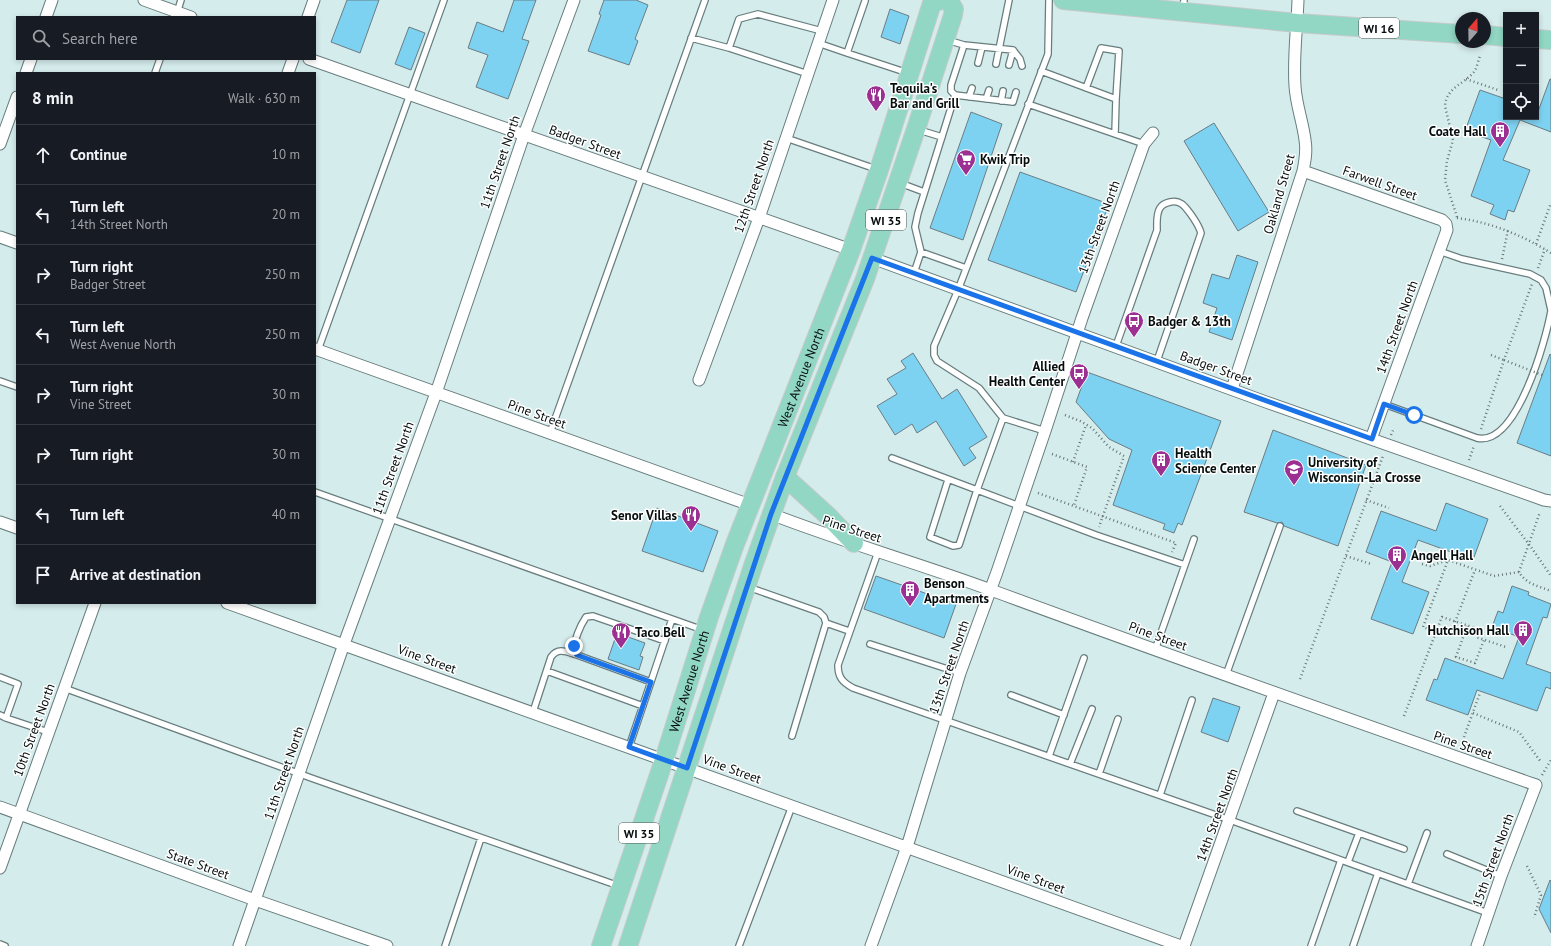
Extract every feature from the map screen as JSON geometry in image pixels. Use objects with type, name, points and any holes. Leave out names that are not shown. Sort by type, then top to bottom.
[{"type":"main road","name":"West Avenue North","points":[[664,760],[705,630],[750,505],[851,250],[879,170],[932,3],[942,0]]},
{"type":"main road","name":"West Avenue North","points":[[628,946],[771,514],[872,258],[916,129],[954,9],[948,0]]},
{"type":"main road","name":"WI 16","points":[[1062,0],[1183,6],[1297,23],[1455,34]]},
{"type":"main road","points":[[1491,36],[1503,37]]},
{"type":"main road","points":[[1539,39],[1551,40]]},
{"type":"main road","points":[[786,477],[828,516],[854,544]]},
{"type":"main road","name":"WI 35","points":[[601,946],[664,760]]},
{"type":"street","points":[[46,16],[52,0]]},
{"type":"street","points":[[144,0],[176,15]]},
{"type":"street","points":[[308,16],[314,0]]},
{"type":"street","name":"11th Street North","points":[[239,946],[344,644],[436,393],[524,135],[574,0]]},
{"type":"street","name":"12th Street North","points":[[700,380],[759,218],[833,0]]},
{"type":"street","name":"Oakland Street","points":[[1232,389],[1303,171],[1306,141],[1297,108],[1295,88],[1298,0]]},
{"type":"street","points":[[26,72],[31,60]]},
{"type":"street","points":[[288,72],[293,60]]},
{"type":"street","name":"Badger Street","points":[[312,60],[851,250]]},
{"type":"street","points":[[0,144],[16,100]]},
{"type":"street","name":"13th Street North","points":[[871,946],[907,847],[960,673],[1045,431],[1077,333],[1144,144],[1153,133]]},
{"type":"street","name":"Farwell Street","points":[[1303,171],[1442,220],[1446,224]]},
{"type":"street","name":"14th Street North","points":[[1372,439],[1447,230],[1446,224]]},
{"type":"street","points":[[0,237],[16,243]]},
{"type":"street","name":"Badger Street","points":[[872,258],[1387,445],[1548,501]]},
{"type":"street","name":"Pine Street","points":[[317,350],[750,505]]},
{"type":"street","name":"Pine Street","points":[[771,514],[820,534],[990,590],[1274,693],[1536,785]]},
{"type":"street","points":[[0,522],[16,528]]},
{"type":"street","name":"10th Street North","points":[[0,868],[18,814],[95,604]]},
{"type":"street","name":"Vine Street","points":[[230,604],[1181,946]]},
{"type":"street","name":"14th Street North","points":[[1184,946],[1274,693]]},
{"type":"street","name":"15th Street North","points":[[1477,946],[1501,876],[1536,785]]},
{"type":"street","name":"State Street","points":[[0,808],[387,946]]},
{"type":"lane","points":[[176,15],[181,0]]},
{"type":"lane","points":[[317,350],[444,0]]},
{"type":"lane","points":[[550,433],[705,0]]},
{"type":"lane","points":[[996,64],[1008,0]]},
{"type":"lane","points":[[1045,431],[1003,418],[979,388],[937,361],[934,355],[934,346],[958,290],[1048,54],[1049,0]]},
{"type":"lane","points":[[847,53],[865,1]]},
{"type":"lane","points":[[729,48],[739,20],[758,14],[822,31]]},
{"type":"lane","points":[[691,38],[729,48],[808,74]]},
{"type":"lane","points":[[945,39],[964,45],[1013,50],[1020,59],[1022,66]]},
{"type":"lane","points":[[818,43],[910,74]]},
{"type":"lane","points":[[964,45],[951,85],[951,91],[955,95],[1013,102],[1016,92]]},
{"type":"lane","points":[[978,63],[982,47]]},
{"type":"lane","points":[[1086,88],[1102,48],[1119,51],[1115,134]]},
{"type":"lane","points":[[1009,66],[1013,50]]},
{"type":"lane","points":[[155,72],[160,60]]},
{"type":"lane","points":[[1041,71],[1116,99]]},
{"type":"lane","points":[[969,97],[972,88]]},
{"type":"lane","points":[[986,99],[989,90]]},
{"type":"lane","points":[[1001,101],[1003,91]]},
{"type":"lane","points":[[914,273],[921,252],[915,226],[924,192],[955,95]]},
{"type":"lane","points":[[1028,104],[1144,144]]},
{"type":"lane","points":[[916,129],[942,137]]},
{"type":"lane","points":[[786,138],[879,170]]},
{"type":"lane","points":[[898,182],[924,192]]},
{"type":"lane","points":[[1116,346],[1156,230],[1160,207],[1165,203],[1173,201],[1179,202],[1185,206],[1200,227],[1200,233],[1157,361]]},
{"type":"lane","points":[[1384,404],[1478,438],[1487,439],[1495,435],[1509,423],[1542,352],[1551,310],[1546,288],[1541,280],[1530,274],[1462,259],[1439,251]]},
{"type":"lane","points":[[921,252],[966,268]]},
{"type":"lane","points":[[0,381],[16,387]]},
{"type":"lane","points":[[948,480],[930,537],[953,546],[959,545],[1003,418]]},
{"type":"lane","points":[[892,458],[1096,535],[1185,565]]},
{"type":"lane","points":[[316,492],[705,630]]},
{"type":"lane","points":[[1226,675],[1280,526]]},
{"type":"lane","points":[[1155,650],[1194,539]]},
{"type":"lane","points":[[878,552],[838,665],[838,675],[844,683],[852,688],[1160,795],[1488,913]]},
{"type":"lane","points":[[746,586],[819,612],[824,616],[826,623],[792,736]]},
{"type":"lane","points":[[577,655],[574,651],[574,646],[582,622],[586,617],[593,616],[665,641]]},
{"type":"lane","points":[[629,747],[672,619]]},
{"type":"lane","points":[[826,623],[849,631]]},
{"type":"lane","points":[[870,644],[960,673]]},
{"type":"lane","points":[[533,712],[555,652],[560,650],[651,682]]},
{"type":"lane","points":[[1049,756],[1084,658]]},
{"type":"lane","points":[[547,671],[643,706]]},
{"type":"lane","points":[[0,678],[18,684],[3,716],[48,732]]},
{"type":"lane","points":[[64,688],[298,774],[621,887]]},
{"type":"lane","points":[[1011,695],[1064,715]]},
{"type":"lane","points":[[1160,795],[1192,700]]},
{"type":"lane","points":[[1070,764],[1092,709]]},
{"type":"lane","points":[[1099,774],[1118,719]]},
{"type":"lane","points":[[739,946],[792,805]]},
{"type":"lane","points":[[1297,811],[1404,849]]},
{"type":"lane","points":[[1348,862],[1358,833]]},
{"type":"lane","points":[[1408,884],[1426,833]]},
{"type":"lane","points":[[445,946],[481,838]]},
{"type":"lane","points":[[1447,854],[1501,876]]},
{"type":"lane","points":[[1310,946],[1341,860]]},
{"type":"lane","points":[[1353,946],[1378,873]]},
{"type":"lane","points":[[0,944],[5,946]]},
{"type":"path","points":[[1480,56],[1474,71],[1448,94],[1445,106],[1453,140],[1445,171],[1447,186],[1457,218],[1508,230],[1551,253]]},
{"type":"path","points":[[1466,79],[1498,90]]},
{"type":"path","points":[[1536,244],[1551,203]]},
{"type":"path","points":[[1499,267],[1505,250],[1508,230]]},
{"type":"path","points":[[1464,472],[1478,438],[1504,360],[1545,249]]},
{"type":"path","points":[[1492,355],[1542,375]]},
{"type":"path","points":[[1065,415],[1092,428],[1109,447],[1124,456],[1096,535]]},
{"type":"path","points":[[1073,462],[1086,425]]},
{"type":"path","points":[[1300,679],[1394,428]]},
{"type":"path","points":[[1052,454],[1087,467],[1074,505]]},
{"type":"path","points":[[1038,493],[1176,543],[1170,560]]},
{"type":"path","points":[[1366,500],[1388,508]]},
{"type":"path","points":[[1519,572],[1529,543],[1548,501]]},
{"type":"path","points":[[1500,506],[1529,543],[1551,576]]},
{"type":"path","points":[[1346,556],[1371,564]]},
{"type":"path","points":[[1422,564],[1430,566],[1448,560],[1494,576],[1519,572]]},
{"type":"path","points":[[1436,632],[1423,627],[1448,560]]},
{"type":"path","points":[[1455,622],[1475,570]]},
{"type":"path","points":[[1519,572],[1529,583],[1551,591]]},
{"type":"path","points":[[1404,716],[1442,617],[1478,629],[1476,637],[1506,647]]},
{"type":"path","points":[[1467,626],[1456,657],[1475,663],[1484,640]]},
{"type":"path","points":[[1464,737],[1480,693]]},
{"type":"path","points":[[1473,713],[1518,732],[1541,762]]},
{"type":"path","points":[[1536,785],[1551,760]]},
{"type":"path","points":[[1527,866],[1541,895],[1534,918]]},
{"type":"building","points":[[347,0],[379,0],[360,53],[331,42]]},
{"type":"building","points":[[514,0],[536,0],[522,39],[529,41],[508,99],[476,87],[488,55],[468,48],[477,22],[503,32]]},
{"type":"building","points":[[604,0],[636,0],[648,5],[635,39],[638,41],[629,65],[588,51],[601,15],[599,14]]},
{"type":"building","points":[[890,9],[909,16],[900,44],[881,37]]},
{"type":"building","points":[[409,27],[425,33],[411,70],[395,64]]},
{"type":"building","name":"Coate Hall","points":[[1551,79],[1551,132],[1520,120],[1539,120],[1539,109]]},
{"type":"building","name":"Coate Hall","points":[[1480,90],[1503,98],[1503,120],[1520,120],[1503,160],[1530,170],[1514,212],[1508,210],[1505,220],[1490,214],[1494,205],[1471,196],[1491,140],[1465,131]]},
{"type":"building","name":"Kwik Trip","points":[[971,112],[1002,124],[963,240],[930,228]]},
{"type":"building","points":[[1214,123],[1269,212],[1238,231],[1184,141]]},
{"type":"building","points":[[1020,172],[1109,204],[1076,292],[988,260]]},
{"type":"building","points":[[1237,255],[1258,262],[1232,340],[1209,332],[1217,308],[1203,303],[1212,274],[1229,279]]},
{"type":"building","points":[[913,353],[942,399],[957,389],[987,437],[969,448],[976,458],[964,466],[936,421],[917,433],[912,424],[895,435],[877,406],[897,394],[887,379],[906,368],[901,361]]},
{"type":"building","points":[[1550,354],[1551,355],[1551,456],[1517,443]]},
{"type":"building","name":"Health Science Center","points":[[1087,372],[1221,421],[1182,525],[1178,523],[1174,533],[1163,529],[1165,524],[1113,505],[1132,450],[1109,439],[1076,402]]},
{"type":"building","points":[[1273,430],[1366,465],[1338,546],[1284,526],[1282,522],[1277,523],[1244,512]]},
{"type":"building","name":"Angell Hall","points":[[1446,503],[1488,519],[1473,560],[1418,540],[1402,582],[1429,592],[1413,634],[1371,619],[1392,562],[1366,552],[1381,511],[1436,531]]},
{"type":"building","points":[[657,508],[718,531],[703,572],[642,551]]},
{"type":"building","name":"Benson Apartments","points":[[876,576],[956,604],[944,638],[864,609]]},
{"type":"building","name":"Hutchison Hall","points":[[1512,586],[1529,592],[1528,595],[1551,604],[1547,618],[1543,617],[1526,664],[1551,673],[1551,689],[1546,687],[1537,711],[1477,690],[1468,715],[1426,700],[1434,679],[1437,680],[1445,658],[1503,679],[1519,637],[1492,627],[1498,611],[1503,613]]},
{"type":"building","points":[[617,633],[645,643],[640,656],[643,657],[639,670],[608,659]]},
{"type":"building","points":[[1213,698],[1240,707],[1228,742],[1201,732]]},
{"type":"building","points":[[1550,880],[1551,881],[1551,933],[1539,909]]},
{"type":"place","name":"Tequila's Bar and Grill","points":[[876,112]]},
{"type":"place","name":"Coate Hall","points":[[1500,148]]},
{"type":"place","name":"Kwik Trip","points":[[966,176]]},
{"type":"place","name":"Badger & 13th","points":[[1134,338]]},
{"type":"place","name":"Allied Health Center","points":[[1079,390]]},
{"type":"place","name":"Health Science Center","points":[[1161,477]]},
{"type":"place","name":"University of Wisconsin-La Crosse","points":[[1294,486]]},
{"type":"place","name":"Senor Villas","points":[[691,532]]},
{"type":"place","name":"Angell Hall","points":[[1397,572]]},
{"type":"place","name":"Benson Apartments","points":[[910,607]]},
{"type":"place","name":"Hutchison Hall","points":[[1523,647]]},
{"type":"place","name":"Taco Bell","points":[[621,649]]},
{"type":"route","points":[[574,646],[574,651],[577,655],[651,682],[629,747],[687,768],[717,672],[729,641],[771,514],[872,258],[1266,402],[1372,439],[1384,404],[1414,415]]}]
